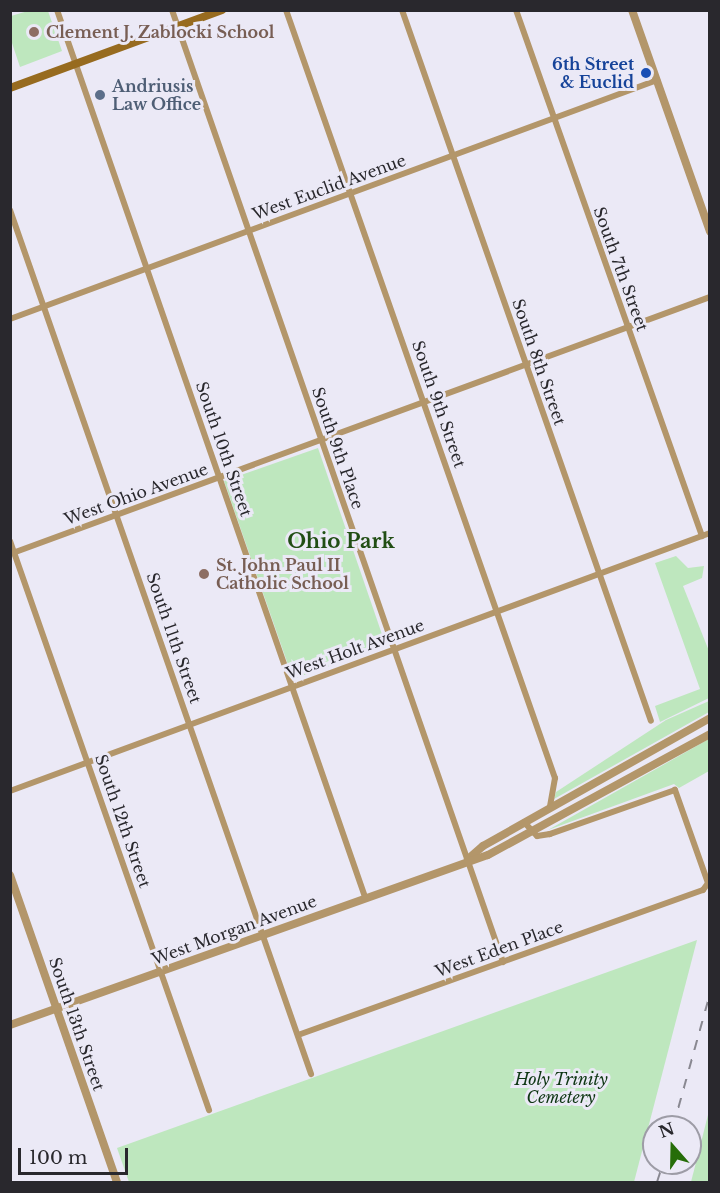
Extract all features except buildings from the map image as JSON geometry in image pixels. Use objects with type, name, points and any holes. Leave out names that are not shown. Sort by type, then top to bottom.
[{"type":"main road","points":[[10,88],[222,10]]},
{"type":"street","name":"South 10th Street","points":[[57,10],[364,897]]},
{"type":"street","name":"South 9th Place","points":[[172,10],[503,962]]},
{"type":"street","name":"South 9th Street","points":[[286,10],[555,778],[550,807]]},
{"type":"street","name":"South 8th Street","points":[[402,10],[651,721]]},
{"type":"street","name":"South 7th Street","points":[[516,10],[702,536]]},
{"type":"street","points":[[632,10],[710,232]]},
{"type":"street","name":"West Euclid Avenue","points":[[10,319],[554,120],[657,80]]},
{"type":"street","name":"South 11th Street","points":[[10,210],[311,1074]]},
{"type":"street","name":"West Ohio Avenue","points":[[12,553],[710,297]]},
{"type":"street","name":"West Holt Avenue","points":[[10,791],[710,533]]},
{"type":"street","name":"South 12th Street","points":[[10,541],[12,553],[89,762],[209,1110]]},
{"type":"street","name":"West Morgan Avenue","points":[[467,860],[483,846],[524,822],[710,718]]},
{"type":"street","name":"West Morgan Avenue","points":[[10,1025],[467,860],[488,855],[710,734]]},
{"type":"street","name":"West Eden Place","points":[[298,1035],[707,886],[675,790],[550,834],[530,832]]},
{"type":"street","points":[[524,822],[530,832]]},
{"type":"street","name":"South 13th Street","points":[[10,875],[117,1182]]},
{"type":"green space","name":"Clement J. Zablocki School","points":[[28,11],[48,11],[62,51],[20,67],[11,40],[11,16]]},
{"type":"green space","points":[[318,448],[386,646],[293,679],[224,481]]},
{"type":"green space","points":[[676,556],[688,568],[704,566],[702,578],[683,586],[709,651],[709,698],[660,722],[655,706],[700,689],[655,563]]},
{"type":"green space","points":[[709,701],[709,712],[554,799],[556,792],[666,720]]},
{"type":"green space","points":[[709,739],[709,771],[679,788],[674,784],[548,830]]},
{"type":"green space","name":"Holy Trinity Cemetery","points":[[697,940],[651,1115],[642,1115],[642,1151],[634,1182],[129,1182],[117,1148]]},
{"type":"green space","points":[[709,1111],[709,1182],[691,1182],[693,1175],[702,1175],[702,1139]]},
{"type":"railway","points":[[676,1115],[710,994]]},
{"type":"railway","points":[[657,1182],[659,1175]]},
{"type":"place","name":"Clement J. Zablocki School","points":[[34,32]]},
{"type":"place","name":"6th Street & Euclid","points":[[646,73]]},
{"type":"place","name":"Andriusis Law Office","points":[[100,95]]},
{"type":"place","name":"St. John Paul II Catholic School","points":[[204,574]]},
{"type":"district","name":"Ohio Park","points":[[341,541]]}]
